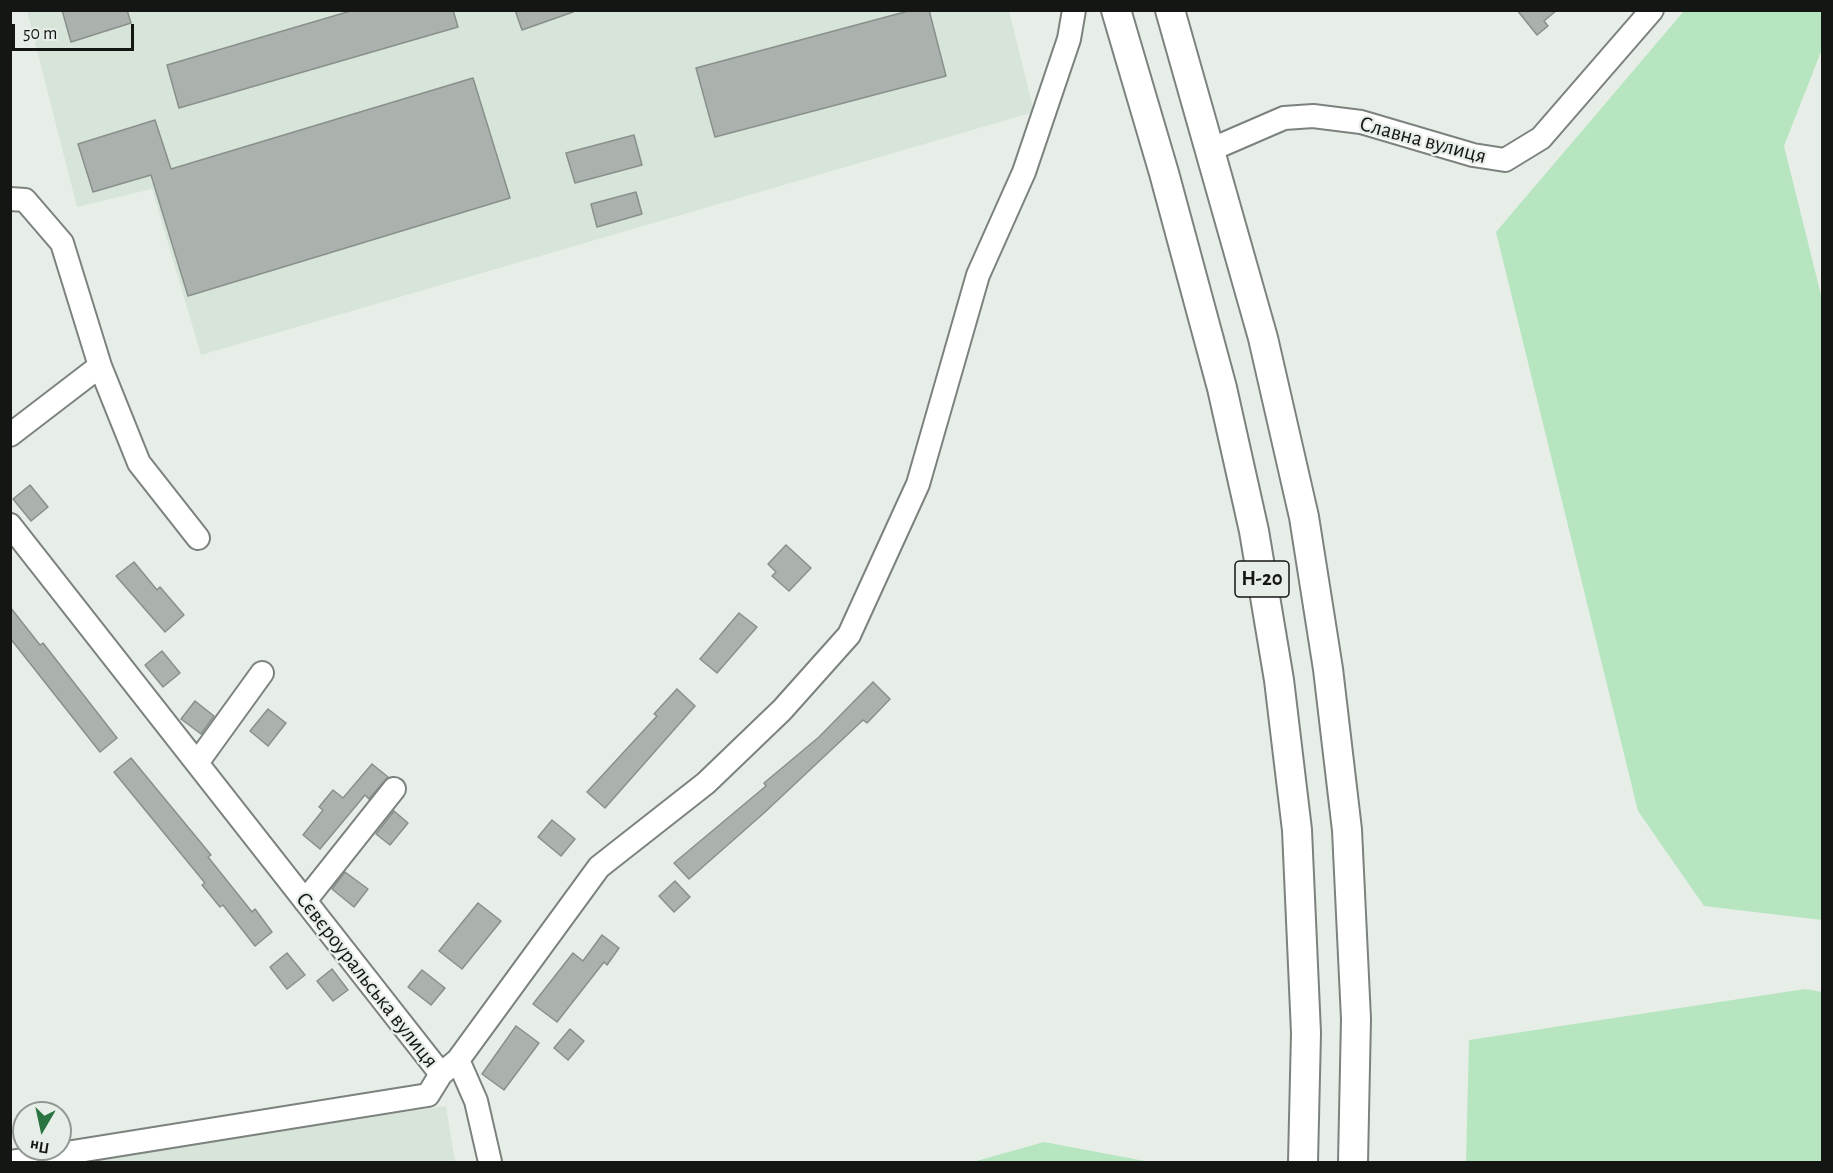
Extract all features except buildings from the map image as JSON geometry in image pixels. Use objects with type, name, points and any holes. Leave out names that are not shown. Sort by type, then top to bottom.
[{"type":"main road","name":"Н-20","points":[[1116,10],[1164,173],[1222,388],[1254,531],[1279,680],[1297,830],[1306,1033],[1303,1162]]},
{"type":"main road","name":"Н-20","points":[[1170,10],[1263,338],[1304,518],[1328,669],[1347,842],[1356,1019],[1353,1162]]},
{"type":"street","name":"Сєвєроуральська вулиця","points":[[10,525],[305,901],[449,1067],[599,867],[714,775],[782,710],[849,635],[918,484],[978,275],[1024,172],[1068,39],[1074,10]]},
{"type":"street","name":"Славна вулиця","points":[[1210,150],[1284,118],[1313,116],[1360,122],[1473,155],[1505,160],[1541,138],[1652,10]]},
{"type":"street","points":[[10,199],[25,200],[62,243],[100,366],[139,463],[198,538]]},
{"type":"street","points":[[10,435],[100,366]]},
{"type":"street","points":[[197,763],[262,673]]},
{"type":"street","points":[[305,901],[394,789]]},
{"type":"street","points":[[10,1162],[428,1095],[449,1067],[476,1101],[490,1162]]},
{"type":"shaded area","points":[[27,11],[1009,11],[1034,112],[201,355],[152,189],[77,207]]},
{"type":"shaded area","points":[[446,1106],[455,1162],[75,1162]]},
{"type":"green space","points":[[1684,11],[1822,11],[1822,49],[1784,146],[1822,299],[1822,920],[1704,906],[1638,811],[1496,232]]},
{"type":"green space","points":[[1805,989],[1822,992],[1822,1162],[1466,1162],[1469,1040]]},
{"type":"green space","points":[[1044,1142],[1150,1162],[973,1162]]}]
